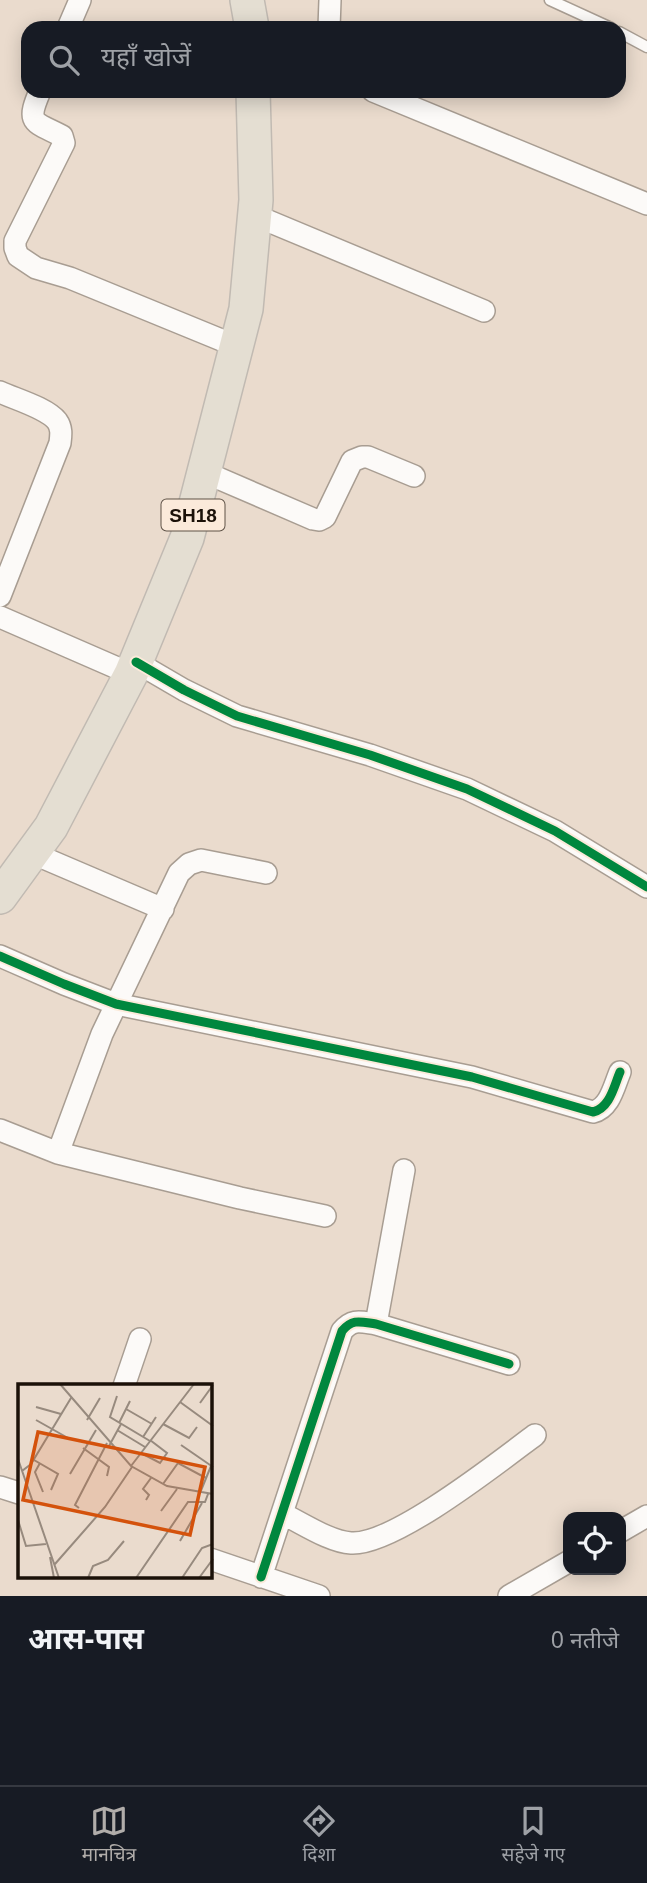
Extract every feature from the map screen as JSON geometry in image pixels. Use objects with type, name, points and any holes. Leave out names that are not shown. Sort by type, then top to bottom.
[{"type":"main road","points":[[247,0],[251,21]]},
{"type":"main road","name":"SH18","points":[[0,897],[51,827],[134,668],[187,538],[246,309],[256,200],[253,98]]},
{"type":"street","points":[[71,21],[80,0]]},
{"type":"street","points":[[330,0],[330,21]]},
{"type":"street","points":[[37,98],[32,109],[35,122],[62,136],[64,143],[15,241],[18,256],[36,268],[70,278],[236,346]]},
{"type":"street","points":[[390,98],[647,204]]},
{"type":"street","points":[[254,215],[484,311]]},
{"type":"street","points":[[0,392],[48,413],[58,422],[61,431],[60,443],[0,596]]},
{"type":"street","points":[[204,472],[319,520],[325,517],[352,461],[357,458],[368,457],[414,476]]},
{"type":"street","points":[[0,617],[134,668],[237,716],[370,755],[467,789],[555,831],[647,887]]},
{"type":"street","points":[[32,853],[163,909]]},
{"type":"street","points":[[58,1153],[80,1090],[116,1004],[179,873],[189,864],[201,860],[266,873]]},
{"type":"street","points":[[0,956],[116,1004],[472,1077],[593,1112],[605,1105],[620,1072]]},
{"type":"street","points":[[0,1130],[58,1153],[325,1216]]},
{"type":"street","points":[[376,1324],[404,1170]]},
{"type":"street","points":[[261,1577],[342,1331],[348,1324],[358,1321],[376,1324],[509,1364]]},
{"type":"street","points":[[125,1384],[139,1339]]},
{"type":"street","points":[[282,1514],[335,1540],[353,1544],[372,1539],[437,1506],[535,1435]]},
{"type":"street","points":[[0,1487],[18,1493]]},
{"type":"street","points":[[626,1528],[647,1516]]},
{"type":"street","points":[[212,1560],[318,1596]]},
{"type":"street","points":[[509,1596],[563,1565]]},
{"type":"lane","points":[[550,0],[596,21]]},
{"type":"lane","points":[[626,36],[647,47]]},
{"type":"cycle path","points":[[136,662],[237,716],[370,755],[467,789],[555,831],[647,887]]},
{"type":"cycle path","points":[[0,956],[116,1004],[472,1077],[593,1112],[604,1106],[620,1072]]},
{"type":"cycle path","points":[[261,1577],[342,1331],[346,1327],[358,1322],[376,1324],[509,1364]]}]
